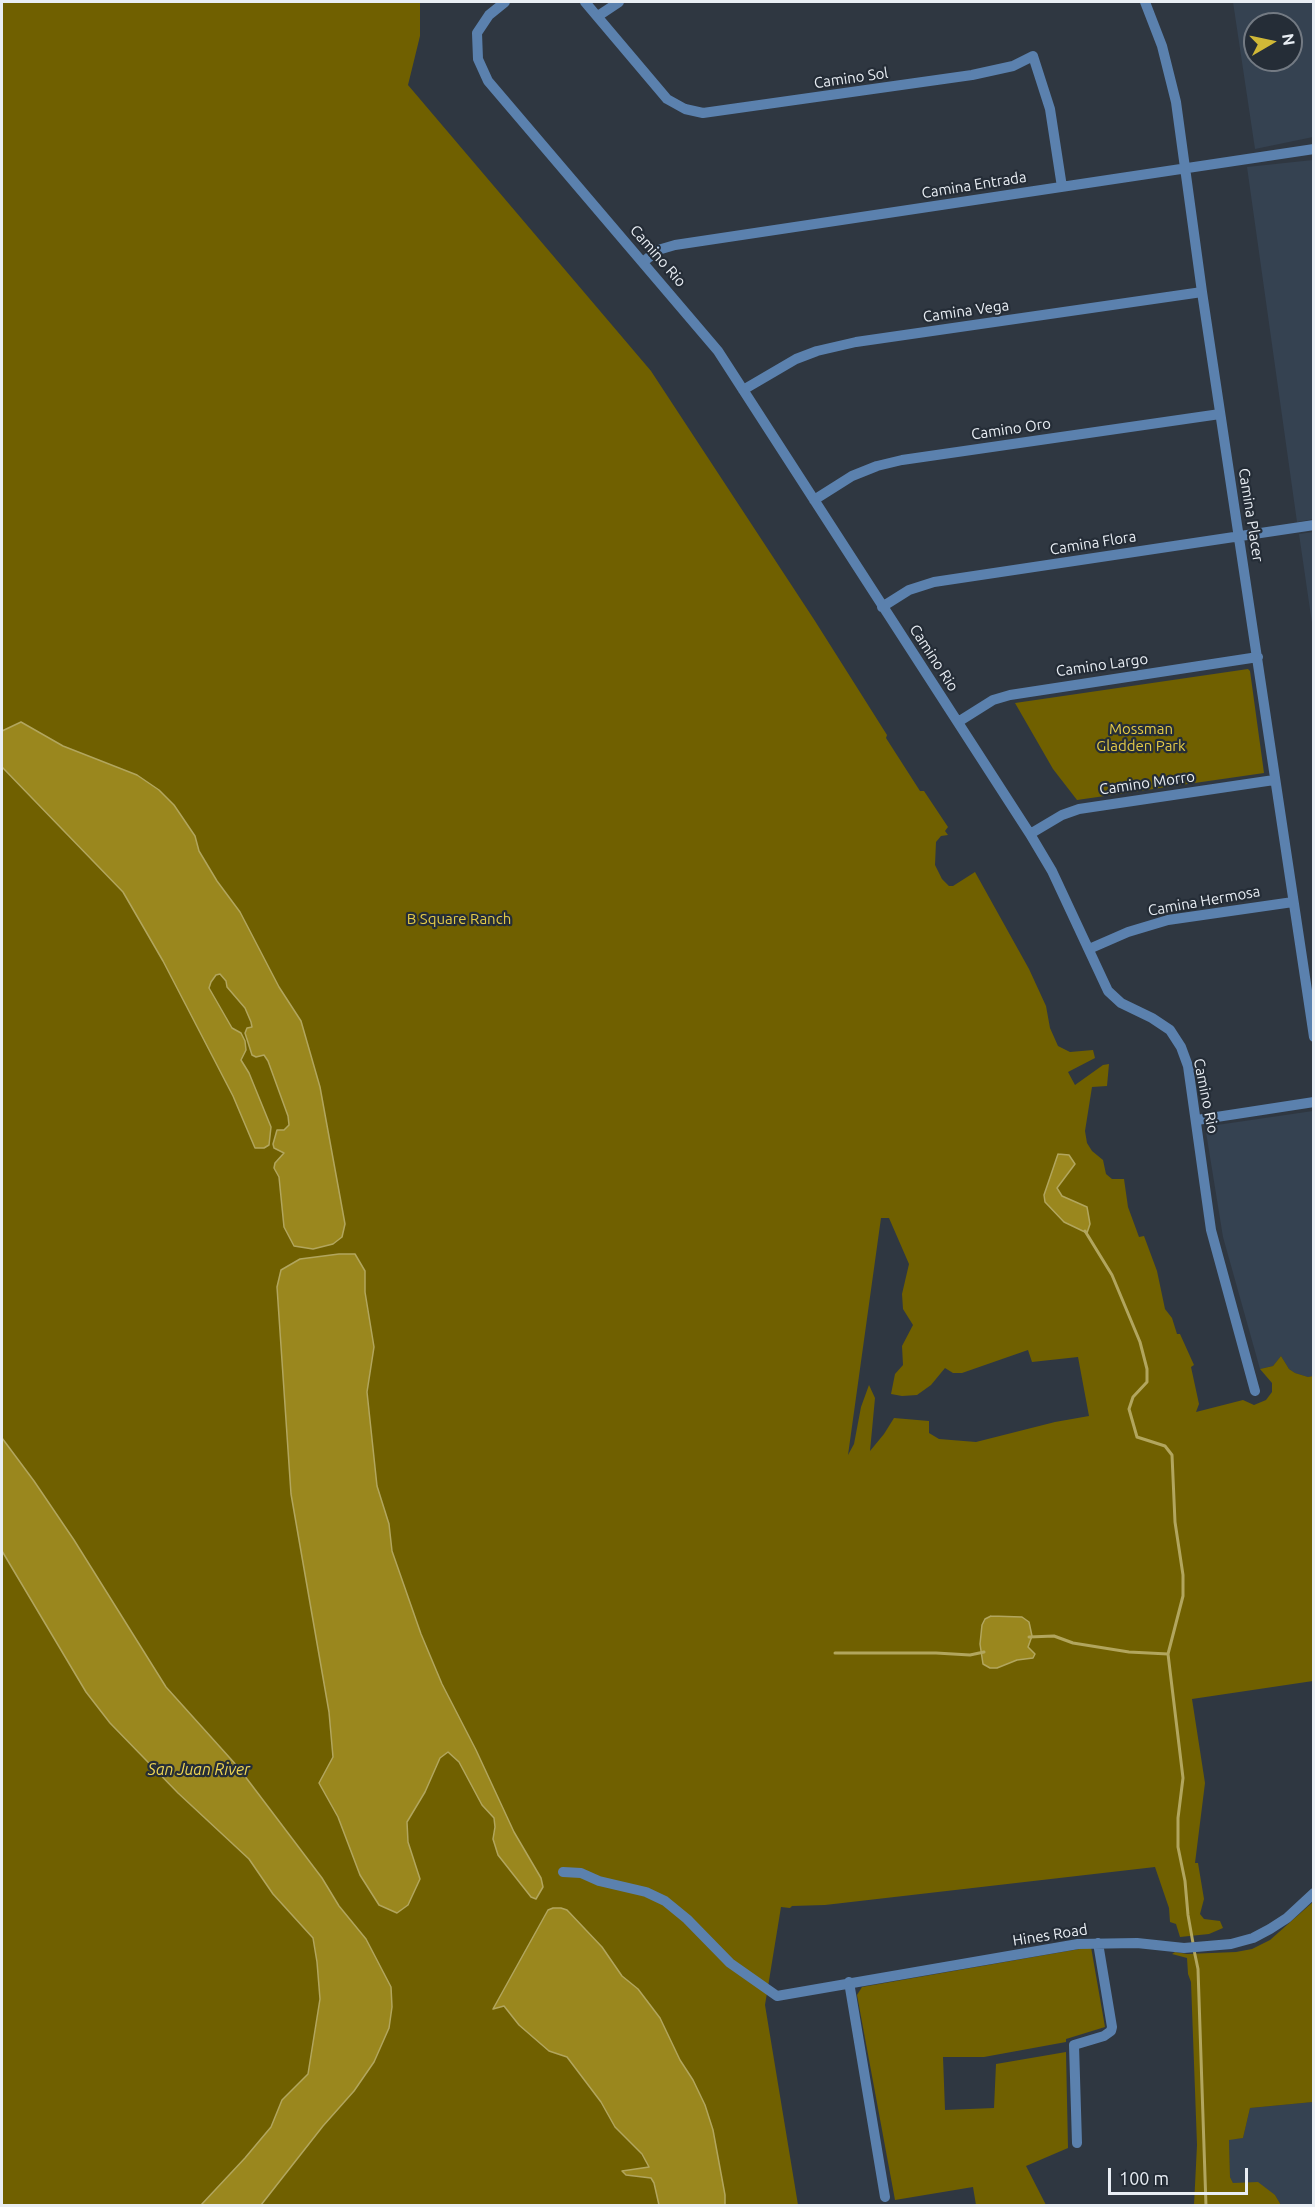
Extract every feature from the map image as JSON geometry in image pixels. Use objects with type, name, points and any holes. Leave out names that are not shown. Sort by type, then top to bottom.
[{"type":"street","name":"Camino Rio","points":[[505,2],[489,15],[477,33],[478,59],[488,81],[706,336],[1030,834],[1052,871],[1108,990],[1121,1003],[1152,1018],[1170,1030],[1181,1047],[1188,1066],[1197,1120],[1211,1230],[1256,1391]]},
{"type":"street","name":"Camino Sol","points":[[585,2],[667,99],[686,109],[703,113],[972,75],[1013,66],[1033,56],[1050,109],[1062,187]]},
{"type":"street","points":[[598,16],[619,2]]},
{"type":"street","name":"Camina Placer","points":[[1145,2],[1162,46],[1176,102],[1274,780],[1314,1036]]},
{"type":"street","name":"Camina Entrada","points":[[643,262],[658,250],[675,245],[1314,149]]},
{"type":"street","name":"Camina Vega","points":[[743,390],[796,359],[817,351],[856,342],[1202,292]]},
{"type":"street","name":"Camino Oro","points":[[814,500],[852,476],[877,465],[1220,414]]},
{"type":"street","name":"Camina Flora","points":[[882,607],[909,590],[934,582],[1314,525]]},
{"type":"street","name":"Camino Largo","points":[[958,722],[993,700],[1032,690],[1258,657]]},
{"type":"street","name":"Camino Morro","points":[[1030,834],[1062,815],[1095,805],[1274,780]]},
{"type":"street","name":"Camina Hermosa","points":[[1089,949],[1128,932],[1168,920],[1293,902]]},
{"type":"street","points":[[1197,1120],[1314,1102]]},
{"type":"street","name":"Hines Road","points":[[563,1872],[581,1873],[599,1881],[646,1892],[665,1901],[687,1919],[730,1963],[777,1996],[849,1982],[1098,1942],[1184,1948],[1232,1944],[1270,1929],[1287,1918],[1314,1893]]},
{"type":"street","points":[[1077,2143],[1074,2045],[1104,2036],[1111,2031],[1112,2027],[1098,1942]]},
{"type":"street","points":[[849,1982],[885,2197]]},
{"type":"shaded area","points":[[1233,2],[1313,2],[1313,137],[1255,149],[1243,72],[1303,72],[1303,12],[1243,12],[1243,69]]},
{"type":"shaded area","points":[[1313,160],[1314,519],[1297,522],[1247,167]]},
{"type":"shaded area","points":[[1314,532],[1313,630],[1299,534]]},
{"type":"shaded area","points":[[1313,1111],[1313,1376],[1308,1377],[1289,1369],[1281,1356],[1273,1366],[1260,1369],[1223,1237],[1206,1132],[1210,1126]]},
{"type":"shaded area","points":[[1313,2102],[1313,2205],[1281,2205],[1275,2195],[1233,2183],[1230,2177],[1229,2139],[1243,2138],[1250,2108]]},
{"type":"green space","name":"B Square Ranch","points":[[2,2],[420,2],[420,36],[408,85],[651,371],[815,621],[920,791],[924,791],[948,827],[945,831],[948,835],[941,836],[936,842],[935,865],[942,879],[949,886],[953,886],[975,872],[1029,969],[1046,1006],[1050,1028],[1058,1046],[1070,1052],[1093,1050],[1095,1058],[1068,1072],[1075,1085],[1103,1065],[1109,1064],[1107,1086],[1092,1087],[1085,1131],[1087,1143],[1092,1151],[1103,1160],[1106,1174],[1112,1179],[1124,1179],[1128,1207],[1139,1237],[1144,1236],[1157,1271],[1165,1309],[1172,1318],[1177,1334],[1180,1334],[1194,1365],[1191,1367],[1199,1404],[1196,1412],[1243,1400],[1254,1405],[1266,1400],[1272,1392],[1272,1383],[1260,1369],[1273,1366],[1281,1356],[1289,1369],[1295,1373],[1308,1377],[1313,1376],[1313,1681],[1192,1699],[1205,1783],[1195,1863],[1198,1863],[1204,1899],[1200,1914],[1204,1919],[1220,1921],[1223,1928],[1209,1934],[1180,1937],[1176,1924],[1170,1922],[1169,1908],[1155,1867],[825,1905],[781,1907],[765,2005],[798,2205],[2,2206]],"holes":[[[1058,1154],[1075,1164],[1057,1188],[1062,1196],[1087,1207],[1045,1202],[1044,1195]],[[881,1218],[889,1218],[909,1264],[902,1294],[903,1309],[913,1325],[902,1346],[903,1365],[895,1374],[891,1394],[917,1395],[931,1385],[945,1368],[953,1373],[962,1373],[1028,1350],[1032,1362],[1078,1357],[1089,1416],[976,1442],[939,1439],[929,1433],[929,1421],[894,1418],[870,1451],[875,1398],[869,1385],[861,1407],[854,1444],[848,1455]]]},
{"type":"green space","name":"Mossman Gladden Park","points":[[1248,669],[1264,773],[1077,800],[1053,769],[1015,703]]},
{"type":"green space","points":[[1313,1902],[1313,2102],[1250,2108],[1243,2138],[1229,2140],[1230,2177],[1233,2183],[1258,2182],[1275,2195],[1281,2205],[1194,2205],[1197,2145],[1191,1982],[1187,1958],[1172,1954],[1175,1952],[1187,1954],[1236,1952],[1252,1949],[1270,1940]]},
{"type":"green space","points":[[1091,1947],[1105,2027],[1066,2039],[1066,2042],[984,2057],[943,2057],[945,2110],[994,2108],[996,2064],[1066,2052],[1068,2148],[1026,2166],[1046,2205],[976,2205],[973,2187],[895,2200],[857,1995],[862,1987]]},
{"type":"water","points":[[21,722],[63,746],[137,775],[159,790],[174,805],[195,836],[199,851],[240,912],[279,987],[301,1021],[320,1087],[345,1224],[342,1237],[333,1244],[313,1249],[294,1246],[284,1227],[279,1177],[274,1168],[275,1163],[284,1153],[274,1148],[273,1144],[277,1130],[284,1130],[289,1125],[288,1116],[268,1061],[264,1055],[256,1057],[252,1055],[245,1033],[247,1028],[252,1027],[245,1008],[227,987],[226,981],[220,974],[216,975],[209,988],[232,1028],[241,1033],[245,1041],[246,1050],[241,1060],[249,1073],[271,1127],[269,1145],[264,1148],[255,1148],[233,1096],[163,961],[123,892],[2,767],[2,731]]},
{"type":"water","points":[[1058,1154],[1069,1155],[1075,1164],[1057,1188],[1062,1196],[1087,1207],[1090,1224],[1087,1233],[1064,1222],[1045,1202],[1044,1195]]},
{"type":"water","points":[[355,1254],[365,1271],[365,1292],[374,1347],[367,1392],[377,1486],[389,1524],[392,1551],[421,1634],[442,1684],[514,1832],[541,1878],[543,1887],[536,1899],[531,1897],[498,1855],[493,1839],[494,1818],[482,1805],[459,1762],[448,1752],[440,1758],[425,1792],[407,1822],[408,1842],[420,1879],[408,1905],[397,1913],[379,1905],[360,1875],[338,1817],[319,1783],[333,1757],[329,1712],[291,1494],[277,1287],[281,1270],[300,1259]]},
{"type":"water","name":"San Juan River","points":[[2,1438],[74,1540],[166,1687],[238,1767],[322,1878],[339,1906],[366,1939],[391,1987],[392,2007],[389,2028],[374,2062],[354,2091],[323,2126],[261,2205],[201,2205],[271,2127],[282,2100],[308,2074],[320,1999],[313,1938],[273,1894],[249,1859],[178,1793],[110,1723],[86,1692],[2,1551]]},
{"type":"water","points":[[991,1616],[1022,1617],[1029,1622],[1032,1636],[1028,1647],[1035,1654],[1033,1658],[1017,1660],[997,1668],[990,1668],[983,1664],[980,1644],[982,1625],[985,1619]]},
{"type":"water","points":[[553,1908],[567,1910],[602,1947],[622,1976],[638,1989],[660,2018],[705,2105],[713,2130],[725,2205],[659,2205],[651,2178],[626,2175],[622,2171],[649,2167],[642,2154],[615,2127],[601,2102],[567,2057],[549,2051],[519,2025],[504,2006],[493,2009],[548,1910]]},
{"type":"waterway","points":[[1085,1231],[1112,1275],[1140,1342],[1147,1369],[1147,1382],[1133,1397],[1129,1409],[1137,1437],[1165,1446],[1172,1455],[1175,1522],[1183,1575],[1183,1596],[1168,1654],[1183,1778],[1178,1818],[1178,1847],[1193,1943]]},
{"type":"waterway","points":[[1029,1637],[1054,1636],[1073,1643],[1129,1652],[1168,1654]]},
{"type":"waterway","points":[[835,1653],[970,1655],[984,1652]]},
{"type":"waterway","points":[[1194,1950],[1198,1969],[1206,2206]]}]
